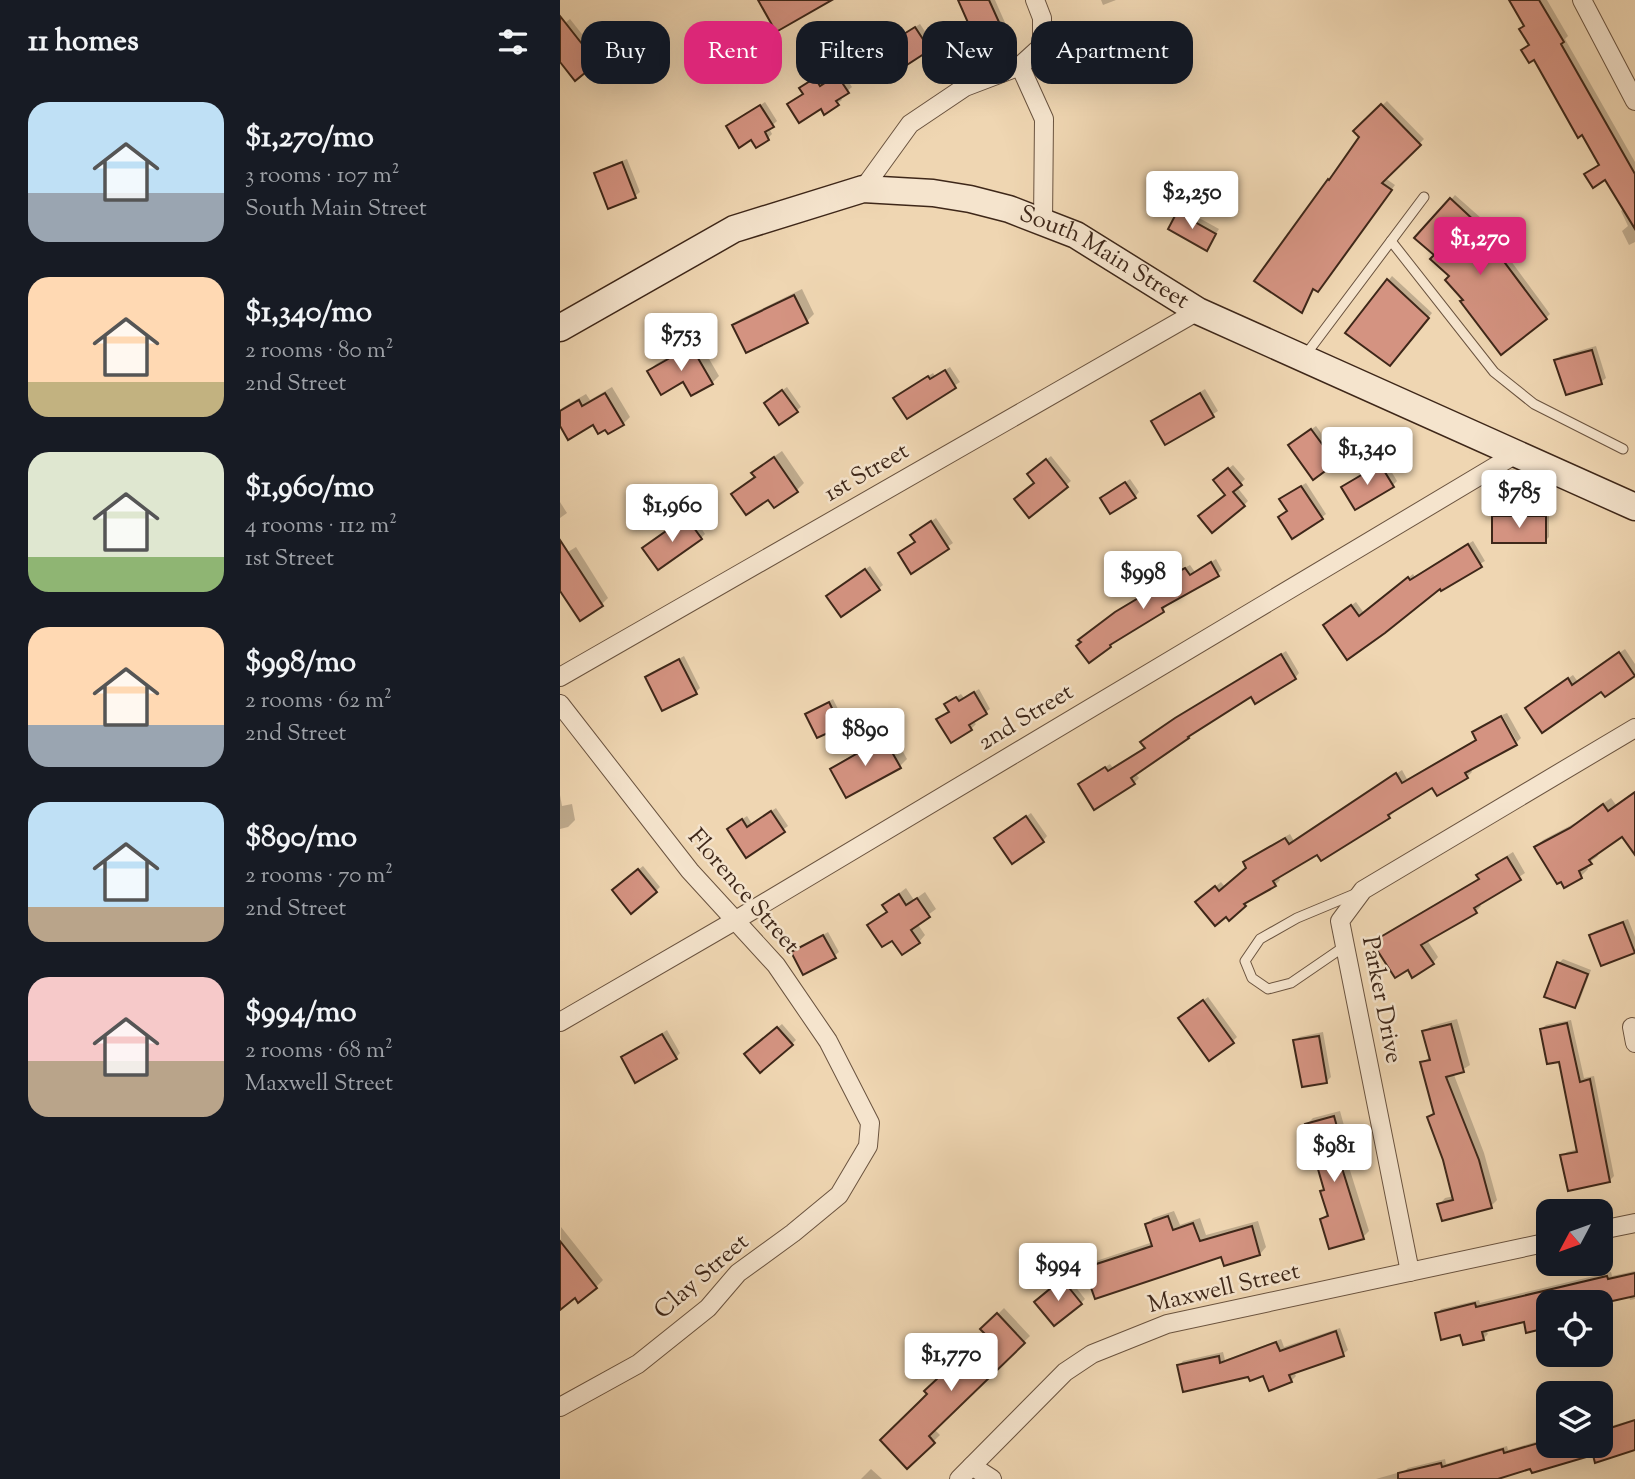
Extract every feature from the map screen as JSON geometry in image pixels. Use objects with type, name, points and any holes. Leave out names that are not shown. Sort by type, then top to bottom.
[{"type":"street","points":[[863,190],[909,124],[965,87],[1020,66],[1042,46],[1042,19],[1035,0]]},
{"type":"street","points":[[1582,0],[1635,101]]},
{"type":"street","points":[[1020,66],[1044,119],[1043,223]]},
{"type":"street","name":"South Main Street","points":[[560,328],[734,229],[863,190],[933,193],[970,199],[1009,209],[1076,236],[1198,311],[1635,507]]},
{"type":"street","name":"1st Street","points":[[560,677],[1198,311]]},
{"type":"street","name":"2nd Street","points":[[560,1022],[736,920],[1516,454]]},
{"type":"street","name":"Florence Street","points":[[560,704],[690,871],[776,965],[828,1041],[870,1123]]},
{"type":"street","name":"Parker Drive","points":[[1410,1272],[1340,921],[1363,890],[1635,728]]},
{"type":"street","name":"Clay Street","points":[[560,1408],[638,1364],[708,1308],[738,1273],[839,1195],[868,1146],[870,1123]]},
{"type":"street","points":[[1614,1227],[1635,1223]]},
{"type":"street","name":"Maxwell Street","points":[[959,1479],[1065,1372],[1114,1343],[1167,1324],[1536,1245]]},
{"type":"street","points":[[972,1466],[992,1479]]},
{"type":"lane","points":[[1303,358],[1424,197]]},
{"type":"lane","points":[[1391,241],[1494,372],[1534,404],[1623,449]]},
{"type":"lane","points":[[1345,946],[1291,983],[1268,989],[1252,978],[1245,961],[1260,939],[1297,918],[1363,890]]},
{"type":"building","points":[[758,0],[832,0],[782,29],[782,21],[770,21]]},
{"type":"building","points":[[958,0],[989,0],[998,21],[967,21]]},
{"type":"building","points":[[1509,0],[1539,0],[1564,42],[1561,44],[1635,174],[1635,229],[1605,180],[1593,188],[1584,174],[1599,165],[1582,135],[1578,138],[1534,60],[1529,63],[1521,50],[1529,45],[1519,29],[1524,26]]},
{"type":"building","points":[[560,16],[581,43],[581,76],[575,81],[560,62]]},
{"type":"building","points":[[915,27],[922,38],[922,55],[908,64],[908,31]]},
{"type":"building","points":[[805,84],[843,84],[849,93],[836,101],[839,105],[824,115],[821,109],[799,123],[787,104],[803,94],[799,88]]},
{"type":"building","points":[[1381,104],[1421,145],[1382,183],[1392,190],[1318,292],[1313,289],[1302,313],[1254,281],[1359,137],[1353,131]]},
{"type":"building","points":[[760,105],[774,127],[765,132],[769,140],[756,148],[751,140],[739,148],[726,126]]},
{"type":"building","points":[[622,162],[636,198],[608,209],[594,173]]},
{"type":"building","points":[[1450,198],[1478,224],[1475,227],[1547,319],[1501,355],[1460,301],[1463,300],[1445,280],[1449,276],[1430,259],[1434,255],[1414,238]]},
{"type":"building","points":[[1177,212],[1216,234],[1207,251],[1168,229]]},
{"type":"building","points":[[1387,279],[1429,318],[1390,366],[1345,333]]},
{"type":"building","points":[[794,295],[808,323],[746,353],[732,325]]},
{"type":"building","points":[[691,346],[713,384],[691,396],[683,382],[661,395],[647,371]]},
{"type":"building","points":[[1592,350],[1602,384],[1566,395],[1554,360]]},
{"type":"building","points":[[945,370],[956,388],[907,419],[893,398],[928,376],[930,379]]},
{"type":"building","points":[[782,390],[798,412],[779,425],[764,403]]},
{"type":"building","points":[[605,393],[624,425],[608,434],[605,430],[598,434],[593,425],[568,440],[560,426],[560,411],[579,400],[582,406]]},
{"type":"building","points":[[1200,393],[1214,417],[1165,445],[1151,421]]},
{"type":"building","points":[[1311,429],[1336,463],[1313,480],[1288,445]]},
{"type":"building","points":[[774,457],[798,492],[774,508],[768,500],[746,515],[731,494],[755,477],[751,473]]},
{"type":"building","points":[[1046,459],[1068,487],[1029,518],[1014,499],[1034,483],[1027,474]]},
{"type":"building","points":[[1380,464],[1394,487],[1355,510],[1341,487]]},
{"type":"building","points":[[1228,468],[1242,485],[1233,492],[1245,506],[1212,533],[1198,516],[1225,495],[1213,480]]},
{"type":"building","points":[[1125,482],[1136,498],[1110,514],[1100,498]]},
{"type":"building","points":[[1301,486],[1323,519],[1292,539],[1278,517],[1287,511],[1279,499]]},
{"type":"building","points":[[1492,516],[1546,516],[1546,543],[1492,543]]},
{"type":"building","points":[[686,517],[702,539],[658,570],[642,548]]},
{"type":"building","points":[[931,521],[949,549],[911,574],[898,553],[915,542],[910,535]]},
{"type":"building","points":[[560,540],[603,606],[580,621],[560,591]]},
{"type":"building","points":[[1468,544],[1482,567],[1441,591],[1440,589],[1347,660],[1323,625],[1351,605],[1359,616],[1408,577],[1410,580]]},
{"type":"building","points":[[1211,562],[1219,576],[1162,608],[1164,612],[1110,645],[1111,647],[1089,663],[1076,646],[1081,642],[1078,640],[1115,612],[1165,582],[1164,579],[1185,568],[1190,575]]},
{"type":"building","points":[[865,569],[880,590],[841,617],[826,596]]},
{"type":"building","points":[[1619,652],[1635,676],[1605,697],[1601,692],[1542,733],[1525,708],[1568,678],[1572,685]]},
{"type":"building","points":[[1281,654],[1296,679],[1255,704],[1251,697],[1188,737],[1131,778],[1135,784],[1094,810],[1078,784],[1105,767],[1108,771],[1145,748],[1140,742]]},
{"type":"building","points":[[679,659],[697,694],[662,711],[645,677]]},
{"type":"building","points":[[974,692],[987,714],[969,725],[972,730],[951,743],[936,719],[949,712],[944,704],[956,697],[959,701]]},
{"type":"building","points":[[829,702],[841,727],[817,738],[805,714]]},
{"type":"building","points":[[1501,716],[1517,745],[1465,773],[1468,778],[1437,796],[1432,788],[1321,861],[1317,855],[1273,881],[1276,886],[1244,904],[1246,906],[1229,921],[1226,917],[1215,926],[1195,902],[1215,886],[1219,891],[1246,868],[1243,862],[1285,838],[1289,844],[1396,773],[1402,783],[1476,740],[1472,732]]},
{"type":"building","points":[[884,738],[901,768],[846,798],[830,769]]},
{"type":"building","points":[[1635,792],[1635,855],[1622,837],[1589,860],[1592,864],[1579,871],[1582,878],[1564,888],[1561,882],[1557,884],[1534,847],[1570,828],[1603,804],[1608,811]]},
{"type":"building","points":[[771,811],[785,832],[746,858],[727,829],[742,819],[747,827]]},
{"type":"building","points":[[1026,816],[1044,842],[1012,864],[994,838]]},
{"type":"building","points":[[1507,857],[1521,880],[1474,908],[1477,913],[1421,945],[1434,964],[1412,978],[1408,970],[1395,978],[1372,942],[1479,879],[1476,875]]},
{"type":"building","points":[[638,869],[657,892],[631,914],[612,890]]},
{"type":"building","points":[[899,894],[906,905],[917,898],[930,917],[911,930],[920,943],[902,955],[892,941],[882,947],[867,925],[887,912],[882,905]]},
{"type":"building","points":[[1623,922],[1635,953],[1601,966],[1589,935]]},
{"type":"building","points":[[823,935],[836,958],[803,975],[791,952]]},
{"type":"building","points":[[1557,962],[1588,974],[1575,1008],[1544,997]]},
{"type":"building","points":[[1203,1000],[1234,1043],[1209,1061],[1178,1018]]},
{"type":"building","points":[[1567,1023],[1580,1082],[1590,1079],[1610,1182],[1568,1191],[1560,1155],[1577,1152],[1559,1062],[1547,1064],[1540,1029]]},
{"type":"building","points":[[1451,1024],[1464,1072],[1446,1077],[1479,1160],[1492,1208],[1442,1221],[1437,1204],[1453,1200],[1443,1160],[1427,1117],[1434,1114],[1420,1062],[1430,1060],[1422,1031]]},
{"type":"building","points":[[777,1027],[793,1045],[760,1073],[744,1054]]},
{"type":"building","points":[[662,1034],[677,1059],[635,1083],[621,1057]]},
{"type":"building","points":[[1319,1036],[1327,1083],[1302,1087],[1293,1040]]},
{"type":"building","points":[[1334,1116],[1348,1166],[1342,1168],[1364,1239],[1329,1249],[1320,1219],[1328,1216],[1320,1191],[1324,1190],[1305,1124]]},
{"type":"building","points":[[1168,1216],[1173,1230],[1193,1223],[1200,1241],[1252,1226],[1260,1255],[1224,1266],[1221,1257],[1095,1299],[1084,1268],[1152,1246],[1145,1224]]},
{"type":"building","points":[[560,1241],[597,1288],[578,1303],[575,1298],[560,1310]]},
{"type":"building","points":[[1635,1273],[1635,1296],[1613,1301],[1613,1290],[1548,1290],[1607,1276],[1608,1279]]},
{"type":"building","points":[[1062,1279],[1082,1304],[1054,1326],[1034,1302]]},
{"type":"building","points":[[1536,1293],[1536,1330],[1526,1333],[1524,1322],[1482,1332],[1484,1340],[1463,1345],[1460,1335],[1441,1340],[1435,1313],[1475,1303],[1476,1307]]},
{"type":"building","points":[[997,1313],[1025,1343],[929,1436],[935,1443],[907,1469],[880,1440],[927,1394],[924,1391],[953,1364],[957,1369],[990,1339],[980,1329]]},
{"type":"building","points":[[1336,1331],[1344,1356],[1289,1375],[1292,1382],[1269,1391],[1263,1376],[1250,1381],[1248,1377],[1183,1392],[1177,1365],[1219,1356],[1220,1363],[1276,1342],[1280,1351]]},
{"type":"building","points":[[1635,1420],[1635,1450],[1613,1457],[1613,1427]]},
{"type":"building","points":[[1536,1444],[1536,1458],[1583,1458],[1532,1473],[1530,1469],[1498,1479],[1398,1479],[1398,1473],[1441,1463],[1442,1467],[1503,1449],[1504,1453]]},
{"type":"building","points":[[1594,1458],[1610,1458],[1595,1463]]}]
